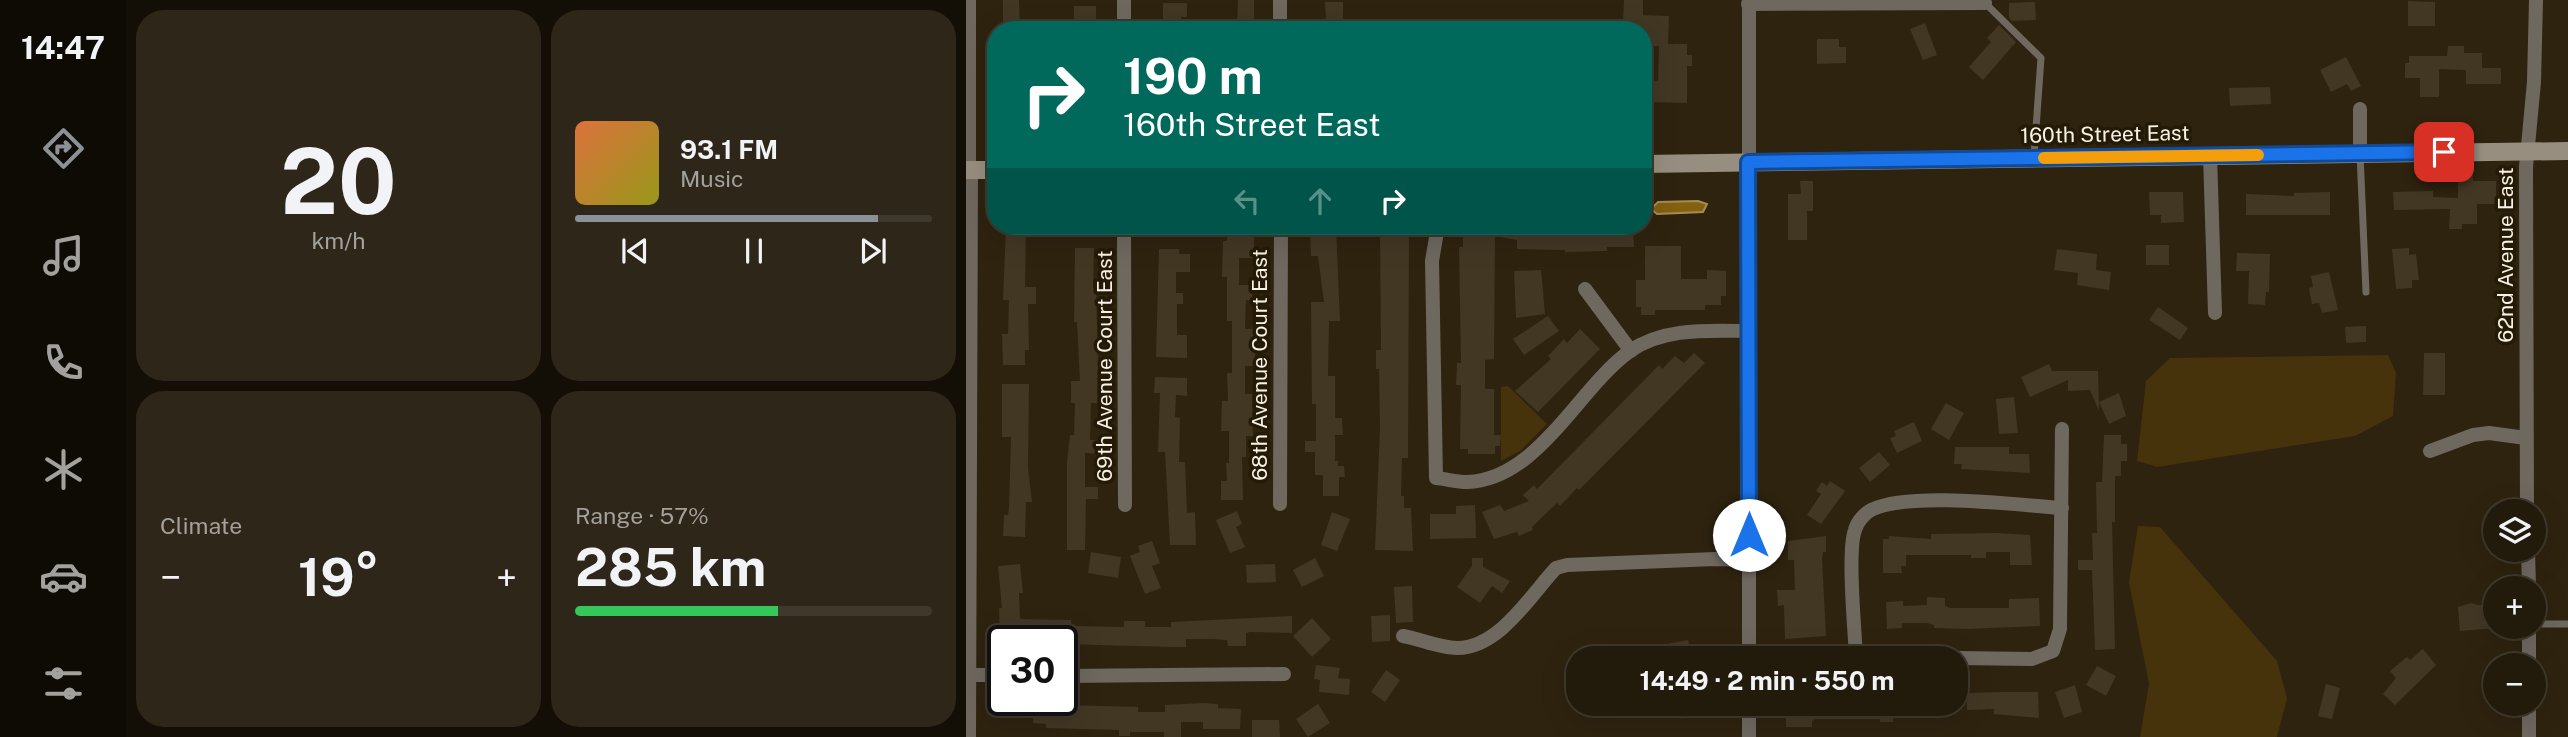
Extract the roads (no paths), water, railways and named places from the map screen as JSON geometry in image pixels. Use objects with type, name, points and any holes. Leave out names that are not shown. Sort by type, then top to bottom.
[{"type":"main road","name":"160th Street East","points":[[1652,164],[2568,151]]},
{"type":"main road","points":[[968,170],[987,170]]},
{"type":"street","points":[[967,737],[969,0]]},
{"type":"street","points":[[1124,0],[1124,21]]},
{"type":"street","points":[[1280,0],[1280,21]]},
{"type":"street","name":"62nd Avenue East","points":[[2527,499],[2528,151],[2534,82],[2536,0]]},
{"type":"street","points":[[1749,646],[1749,2],[1985,3]]},
{"type":"street","points":[[2360,109],[2360,153]]},
{"type":"street","points":[[2210,155],[2215,313]]},
{"type":"street","name":"69th Avenue Court East","points":[[1124,235],[1125,505]]},
{"type":"street","name":"68th Avenue Court East","points":[[1279,504],[1281,235]]},
{"type":"street","points":[[1436,235],[1432,261],[1436,478],[1467,482],[1492,478],[1513,467],[1533,452],[1605,374],[1631,351],[1660,337],[1683,332],[1749,331]]},
{"type":"street","points":[[1586,289],[1631,351]]},
{"type":"street","points":[[1968,658],[2032,659],[2053,651],[2060,629],[2062,429]]},
{"type":"street","points":[[2430,451],[2473,435],[2489,433],[2526,438]]},
{"type":"street","points":[[1856,646],[1852,542],[1858,523],[1868,511],[1892,505],[1955,501],[2062,508]]},
{"type":"street","points":[[1403,636],[1455,648],[1488,640],[1556,568],[1567,565],[1715,559],[1749,561]]},
{"type":"street","points":[[1078,676],[1284,674]]},
{"type":"street","points":[[968,675],[987,675]]},
{"type":"street","points":[[1749,716],[1749,737]]},
{"type":"street","points":[[2529,716],[2529,737]]},
{"type":"lane","points":[[1985,3],[2041,58],[2034,158]]},
{"type":"lane","points":[[2360,153],[2366,292]]},
{"type":"lane","points":[[2546,625],[2568,624]]}]
